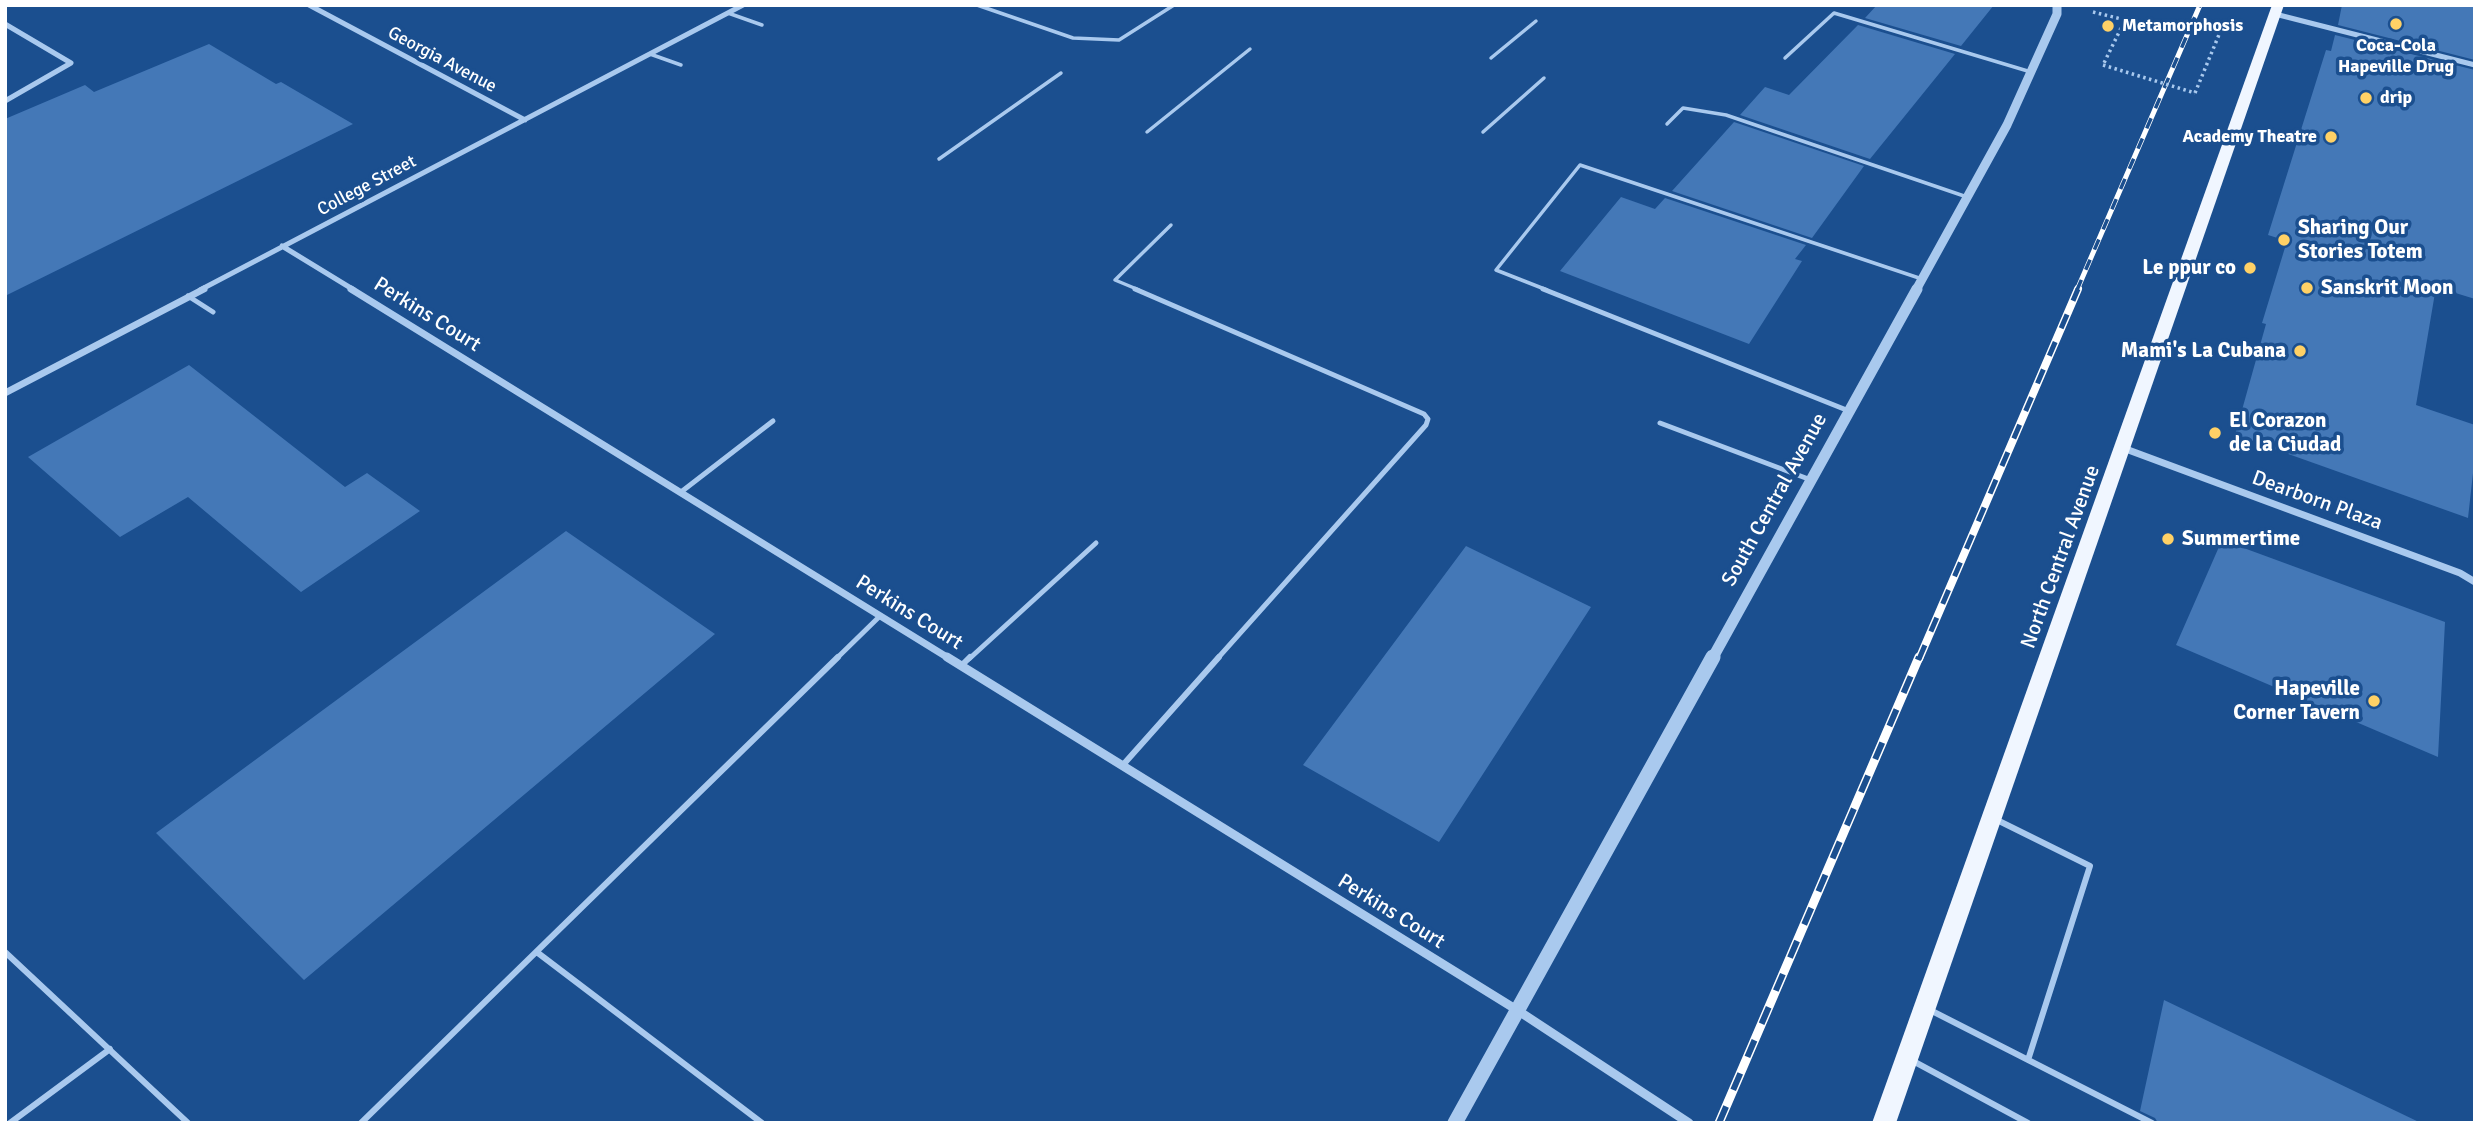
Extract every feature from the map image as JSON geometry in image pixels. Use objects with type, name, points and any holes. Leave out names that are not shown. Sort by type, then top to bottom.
[{"type":"main road","name":"North Central Avenue","points":[[1884,1123],[2276,10]]},
{"type":"street","name":"Georgia Avenue","points":[[309,5],[525,120]]},
{"type":"street","name":"College Street","points":[[5,393],[743,5]]},
{"type":"street","name":"South Central Avenue","points":[[1455,1123],[2007,125],[2057,14],[2057,5]]},
{"type":"street","points":[[2276,10],[2475,65]]},
{"type":"street","points":[[5,24],[71,63],[5,101]]},
{"type":"street","name":"Perkins Court","points":[[282,246],[1517,1010],[1689,1123]]},
{"type":"street","name":"Dearborn Plaza","points":[[2123,448],[2460,573],[2475,582]]},
{"type":"street","name":"Dearborn Plaza","points":[[2460,573],[2475,575]]},
{"type":"lane","points":[[977,5],[1073,38],[1119,40],[1174,5]]},
{"type":"lane","points":[[728,13],[762,25]]},
{"type":"lane","points":[[1785,58],[1834,13],[2031,72]]},
{"type":"lane","points":[[1491,58],[1536,20]]},
{"type":"lane","points":[[1147,132],[1250,49]]},
{"type":"lane","points":[[650,54],[681,65]]},
{"type":"lane","points":[[939,159],[1061,73]]},
{"type":"lane","points":[[1483,132],[1544,78]]},
{"type":"lane","points":[[1667,124],[1683,108],[1726,115],[1967,197]]},
{"type":"lane","points":[[1849,411],[1496,270],[1580,165],[1922,279]]},
{"type":"lane","points":[[1122,766],[1426,425],[1428,419],[1424,414],[1115,280],[1171,225]]},
{"type":"lane","points":[[188,296],[213,312]]},
{"type":"lane","points":[[681,492],[773,421]]},
{"type":"lane","points":[[1660,423],[1811,480]]},
{"type":"lane","points":[[961,666],[1096,543]]},
{"type":"lane","points":[[361,1123],[880,616]]},
{"type":"lane","points":[[1992,817],[2090,866],[2028,1060]]},
{"type":"lane","points":[[5,952],[188,1123]]},
{"type":"lane","points":[[538,953],[761,1123]]},
{"type":"lane","points":[[1926,1007],[2152,1123]]},
{"type":"lane","points":[[10,1123],[110,1049]]},
{"type":"lane","points":[[1907,1057],[2028,1123]]},
{"type":"path","points":[[2093,12],[2125,20],[2103,65],[2195,93],[2223,25]]},
{"type":"building","points":[[1877,5],[1994,5],[1961,46],[1865,18]]},
{"type":"building","points":[[2342,5],[2475,5],[2475,60],[2338,25]]},
{"type":"building","points":[[1858,25],[1955,54],[1870,159],[1740,115],[1765,87],[1789,95]]},
{"type":"building","points":[[2335,35],[2475,70],[2475,299],[2436,287],[2416,405],[2475,425],[2475,455],[2468,518],[2235,435],[2266,324],[2262,323],[2287,241],[2268,235],[2326,50],[2331,51]]},
{"type":"building","points":[[209,44],[276,84],[281,82],[353,124],[5,296],[5,119],[85,85],[94,92]]},
{"type":"building","points":[[1734,122],[1864,166],[1812,238],[1672,191]]},
{"type":"building","points":[[1621,197],[1655,209],[1665,198],[1806,245],[1795,259],[1802,261],[1749,344],[1560,271]]},
{"type":"building","points":[[189,365],[345,487],[367,473],[420,511],[301,592],[188,497],[120,537],[28,457]]},
{"type":"building","points":[[566,531],[715,634],[304,980],[156,833]]},
{"type":"building","name":"Hapeville Corner Tavern","points":[[2222,540],[2445,622],[2438,757],[2176,645]]},
{"type":"building","points":[[1466,546],[1591,607],[1439,842],[1303,765]]},
{"type":"building","points":[[2164,1000],[2421,1123],[2158,1123],[2155,1118],[2140,1111]]},
{"type":"railway","points":[[2077,290],[2200,5]]},
{"type":"railway","points":[[1919,659],[2078,289]]},
{"type":"railway","points":[[1719,1123],[1919,657]]},
{"type":"place","name":"Coca-Cola Hapeville Drug","points":[[2396,24]]},
{"type":"place","name":"Metamorphosis","points":[[2108,26]]},
{"type":"place","name":"drip","points":[[2366,98]]},
{"type":"place","name":"Academy Theatre","points":[[2331,137]]},
{"type":"place","name":"Sharing Our Stories Totem","points":[[2284,240]]},
{"type":"place","name":"Le ppur co","points":[[2250,268]]},
{"type":"place","name":"Sanskrit Moon","points":[[2307,288]]},
{"type":"place","name":"Mami's La Cubana","points":[[2300,351]]},
{"type":"place","name":"El Corazon de la Ciudad","points":[[2215,433]]},
{"type":"place","name":"Summertime","points":[[2168,539]]},
{"type":"place","name":"Hapeville Corner Tavern","points":[[2374,701]]}]
